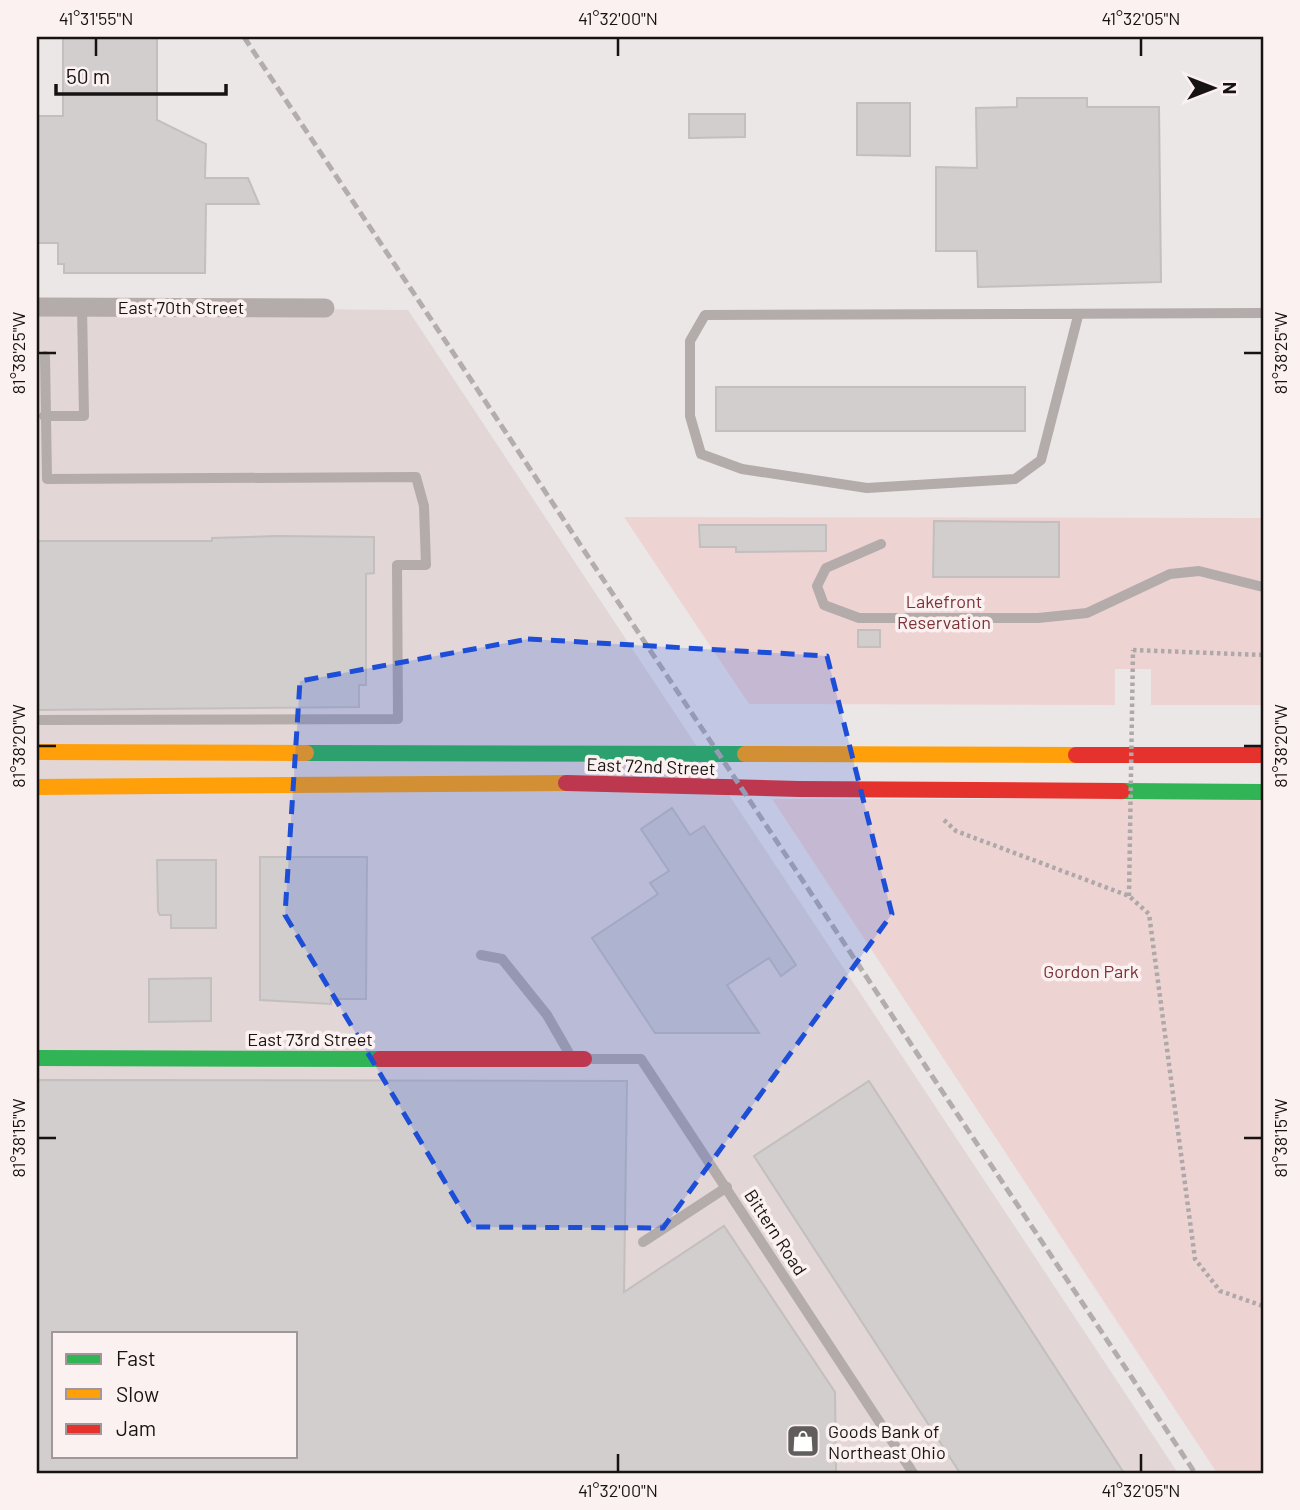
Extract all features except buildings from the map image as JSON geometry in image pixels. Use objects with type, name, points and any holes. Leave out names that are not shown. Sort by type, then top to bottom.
[{"type":"main road","name":"East 72nd Street","points":[[37,752],[1263,755]]},
{"type":"main road","name":"East 72nd Street","points":[[37,787],[535,782],[799,789],[1263,792]]},
{"type":"main road","name":"East 73rd Street","points":[[37,1058],[578,1059]]},
{"type":"street","name":"East 70th Street","points":[[37,307],[325,308]]},
{"type":"lane","points":[[44,416],[84,416],[82,307]]},
{"type":"lane","points":[[1078,316],[1041,460],[1015,479],[867,488],[742,468],[702,454],[690,416],[690,341],[705,315],[1078,316],[1200,311],[1263,313]]},
{"type":"lane","points":[[37,720],[398,719],[397,565],[426,565],[425,506],[416,477],[47,479],[45,356]]},
{"type":"lane","points":[[881,544],[827,568],[817,586],[824,605],[859,618],[1038,618],[1087,613],[1170,574],[1199,572],[1263,587]]},
{"type":"lane","points":[[481,955],[502,959],[578,1059]]},
{"type":"lane","name":"Bittern Road","points":[[578,1059],[641,1059],[913,1473]]},
{"type":"lane","points":[[643,1242],[727,1187]]},
{"type":"path","points":[[1129,896],[1133,650],[1263,655]]},
{"type":"path","points":[[944,820],[956,831],[1129,896],[1149,914],[1195,1259],[1220,1291],[1263,1306]]},
{"type":"highlighted area","points":[[528,639],[827,656],[892,914],[663,1228],[472,1227],[285,915],[300,681]]},
{"type":"shaded area","points":[[37,307],[408,310],[1178,1473],[37,1473]]},
{"type":"green space","name":"Lakefront Reservation","points":[[624,517],[1263,518],[1263,705],[1151,705],[1151,669],[1115,669],[1115,705],[749,704]]},
{"type":"green space","name":"Gordon Park","points":[[772,799],[1263,799],[1263,1473],[1217,1473]]},
{"type":"railway","points":[[244,37],[1195,1473]]},
{"type":"traffic: fast","points":[[306,753],[745,754]]},
{"type":"traffic: fast","points":[[1122,791],[1263,792]]},
{"type":"traffic: fast","points":[[37,1058],[380,1059]]},
{"type":"traffic: slow","points":[[37,752],[306,753]]},
{"type":"traffic: slow","points":[[745,754],[1076,755]]},
{"type":"traffic: slow","points":[[37,787],[566,783]]},
{"type":"traffic: jam","points":[[1076,755],[1263,755]]},
{"type":"traffic: jam","points":[[566,783],[799,789],[1122,791]]},
{"type":"traffic: jam","points":[[380,1059],[584,1059]]},
{"type":"place","name":"Goods Bank of Northeast Ohio","points":[[803,1441]]}]
